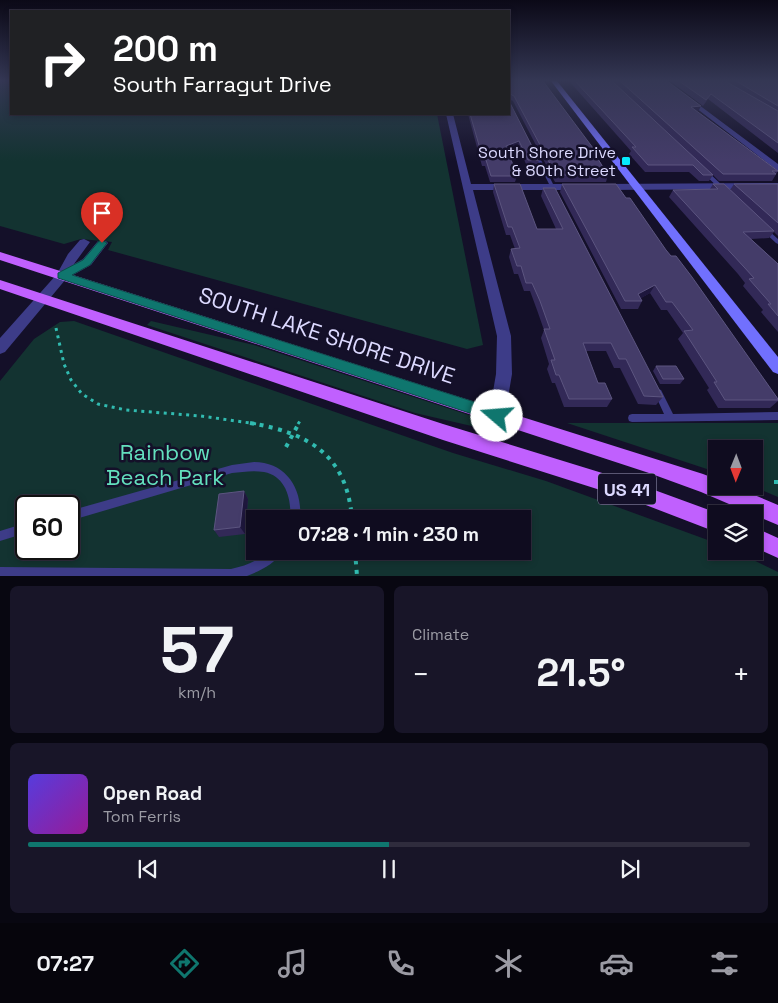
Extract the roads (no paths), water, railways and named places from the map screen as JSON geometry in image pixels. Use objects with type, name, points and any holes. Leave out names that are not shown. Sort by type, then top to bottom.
[{"type":"main road","name":"SOUTH LAKE SHORE DRIVE","points":[[0,256],[649,464],[703,483],[778,515]]},
{"type":"main road","name":"US 41","points":[[0,284],[443,432],[638,492],[708,519]]},
{"type":"main road","points":[[763,541],[778,548]]},
{"type":"street","points":[[575,108],[778,368]]},
{"type":"street","points":[[699,108],[778,168]]},
{"type":"street","points":[[449,115],[504,336],[504,374],[497,416]]},
{"type":"street","points":[[467,187],[554,191],[636,186],[778,186]]},
{"type":"street","points":[[0,348],[62,276],[72,257],[84,242]]},
{"type":"street","points":[[62,276],[87,262],[102,243]]},
{"type":"lane","points":[[531,145],[554,191]]},
{"type":"lane","points":[[699,166],[729,195]]},
{"type":"lane","points":[[764,229],[778,242]]},
{"type":"lane","points":[[652,382],[670,417]]},
{"type":"lane","points":[[632,418],[778,416]]},
{"type":"lane","points":[[80,513],[232,470],[252,467],[268,468],[289,484],[295,498],[294,510]]},
{"type":"lane","points":[[0,536],[15,531]]},
{"type":"lane","points":[[0,572],[231,574],[248,571],[267,560]]},
{"type":"place","name":"South Shore Drive & 80th Street","points":[[626,161]]},
{"type":"park label","name":"Rainbow Beach Park","points":[[165,465]]}]
